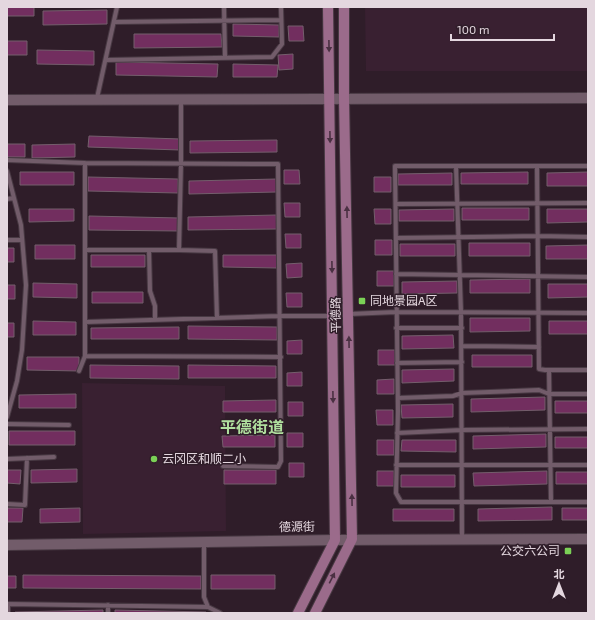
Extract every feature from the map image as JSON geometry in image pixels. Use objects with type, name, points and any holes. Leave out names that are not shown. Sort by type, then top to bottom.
[{"type":"main road","name":"平德路","points":[[298,613],[335,540],[328,7]]},
{"type":"main road","name":"平德路","points":[[315,613],[352,539],[344,98],[344,7]]},
{"type":"street","points":[[7,100],[588,98]]},
{"type":"street","name":"德源街","points":[[7,545],[352,539],[588,539]]},
{"type":"lane","points":[[96,100],[117,7]]},
{"type":"lane","points":[[224,7],[225,57]]},
{"type":"lane","points":[[106,60],[225,57],[272,58],[282,44],[281,7]]},
{"type":"lane","points":[[114,22],[281,20]]},
{"type":"lane","points":[[179,250],[181,99]]},
{"type":"lane","points":[[7,160],[181,164],[278,164],[281,460],[278,467],[223,466]]},
{"type":"lane","points":[[79,371],[85,356],[85,162]]},
{"type":"lane","points":[[588,166],[395,166],[398,398],[396,493],[401,502],[588,502]]},
{"type":"lane","points":[[456,166],[462,328],[462,539]]},
{"type":"lane","points":[[537,166],[539,369],[588,370]]},
{"type":"lane","points":[[7,170],[21,225],[26,285],[22,350],[17,381],[7,417]]},
{"type":"lane","points":[[7,198],[14,198]]},
{"type":"lane","points":[[396,204],[537,202],[588,203]]},
{"type":"lane","points":[[396,238],[538,236],[588,237]]},
{"type":"lane","points":[[7,240],[22,240]]},
{"type":"lane","points":[[85,250],[215,251],[216,318]]},
{"type":"lane","points":[[149,250],[150,291],[155,306],[155,320]]},
{"type":"lane","points":[[396,274],[588,277]]},
{"type":"lane","points":[[349,314],[396,312],[588,313]]},
{"type":"lane","points":[[85,322],[280,316],[332,316]]},
{"type":"lane","points":[[396,328],[462,328]]},
{"type":"lane","points":[[462,346],[539,347]]},
{"type":"lane","points":[[85,356],[281,357]]},
{"type":"lane","points":[[397,363],[462,362]]},
{"type":"lane","points":[[549,370],[549,465],[551,502]]},
{"type":"lane","points":[[398,398],[453,396],[462,393],[539,390],[549,394],[588,394]]},
{"type":"lane","points":[[7,424],[69,425]]},
{"type":"lane","points":[[397,433],[462,430],[588,429]]},
{"type":"lane","points":[[7,459],[54,457]]},
{"type":"lane","points":[[7,504],[25,505],[26,458]]},
{"type":"lane","points":[[396,465],[462,466],[588,464]]},
{"type":"lane","points":[[204,542],[204,597],[208,607]]},
{"type":"lane","points":[[8,613],[7,604],[208,607],[220,613]]},
{"type":"lane","points":[[108,605],[108,613]]},
{"type":"shaded area","points":[[365,7],[588,7],[588,71],[366,71]]},
{"type":"shaded area","name":"云冈区和顺二小","points":[[82,383],[225,386],[226,531],[83,534]]},
{"type":"building","points":[[7,7],[34,7],[34,16],[7,16]]},
{"type":"building","points":[[107,10],[107,24],[43,25],[43,11]]},
{"type":"building","points":[[233,24],[279,25],[279,37],[233,36]]},
{"type":"building","points":[[288,26],[303,26],[304,41],[289,41]]},
{"type":"building","points":[[134,34],[221,34],[222,47],[134,48]]},
{"type":"building","points":[[7,41],[27,41],[27,55],[7,55]]},
{"type":"building","points":[[37,50],[94,51],[94,65],[37,64]]},
{"type":"building","points":[[293,54],[293,69],[279,70],[278,55]]},
{"type":"building","points":[[116,62],[218,64],[217,77],[116,75]]},
{"type":"building","points":[[233,64],[278,65],[277,77],[233,77]]},
{"type":"building","points":[[89,136],[181,139],[180,150],[88,147]]},
{"type":"building","points":[[277,140],[277,152],[190,153],[190,141]]},
{"type":"building","points":[[7,144],[25,144],[25,157],[7,157]]},
{"type":"building","points":[[75,144],[75,157],[32,158],[32,145]]},
{"type":"building","points":[[284,170],[299,170],[300,184],[284,184]]},
{"type":"building","points":[[20,172],[74,172],[74,185],[20,185]]},
{"type":"building","points":[[528,172],[528,184],[461,184],[461,173]]},
{"type":"building","points":[[588,172],[588,186],[547,186],[547,173]]},
{"type":"building","points":[[452,173],[452,185],[398,185],[398,174]]},
{"type":"building","points":[[88,177],[178,179],[178,193],[88,191]]},
{"type":"building","points":[[374,177],[391,177],[391,192],[374,192]]},
{"type":"building","points":[[277,179],[277,192],[189,194],[189,181]]},
{"type":"building","points":[[284,203],[300,203],[300,217],[285,217]]},
{"type":"building","points":[[462,208],[529,208],[529,220],[462,220]]},
{"type":"building","points":[[29,209],[74,209],[74,221],[29,222]]},
{"type":"building","points":[[374,209],[391,209],[391,224],[375,224]]},
{"type":"building","points":[[454,209],[454,221],[399,221],[399,210]]},
{"type":"building","points":[[547,209],[588,209],[588,222],[547,223]]},
{"type":"building","points":[[276,215],[277,229],[188,230],[188,217]]},
{"type":"building","points":[[89,216],[180,218],[179,231],[89,230]]},
{"type":"building","points":[[285,234],[301,234],[301,248],[286,248]]},
{"type":"building","points":[[375,240],[392,240],[392,255],[375,255]]},
{"type":"building","points":[[469,243],[530,243],[530,256],[469,256]]},
{"type":"building","points":[[400,244],[455,244],[455,256],[400,256]]},
{"type":"building","points":[[35,245],[75,245],[75,259],[35,259]]},
{"type":"building","points":[[588,245],[588,259],[546,259],[546,246]]},
{"type":"building","points":[[7,248],[14,248],[14,262],[7,262]]},
{"type":"building","points":[[91,255],[145,255],[145,267],[91,267]]},
{"type":"building","points":[[223,255],[277,255],[277,268],[223,267]]},
{"type":"building","points":[[302,263],[302,277],[287,278],[286,264]]},
{"type":"building","points":[[377,271],[394,271],[394,286],[377,286]]},
{"type":"building","points":[[530,279],[530,293],[470,293],[470,280]]},
{"type":"building","points":[[457,281],[457,293],[402,294],[402,282]]},
{"type":"building","points":[[33,283],[77,284],[77,298],[33,297]]},
{"type":"building","points":[[548,284],[588,284],[588,297],[548,298]]},
{"type":"building","points":[[7,285],[15,285],[15,299],[7,299]]},
{"type":"building","points":[[92,292],[143,292],[143,303],[92,303]]},
{"type":"building","points":[[286,293],[302,293],[302,307],[287,307]]},
{"type":"building","points":[[470,318],[530,318],[530,331],[470,332]]},
{"type":"building","points":[[33,321],[76,322],[76,335],[33,335]]},
{"type":"building","points":[[549,321],[588,321],[588,334],[549,334]]},
{"type":"building","points":[[7,323],[14,323],[14,337],[7,337]]},
{"type":"building","points":[[188,326],[277,327],[277,340],[188,339]]},
{"type":"building","points":[[179,327],[179,339],[91,339],[91,328]]},
{"type":"building","points":[[453,335],[454,348],[402,349],[402,336]]},
{"type":"building","points":[[302,340],[302,354],[287,354],[287,341]]},
{"type":"building","points":[[378,350],[395,350],[395,365],[378,365]]},
{"type":"building","points":[[472,355],[532,355],[532,367],[472,367]]},
{"type":"building","points":[[27,357],[79,357],[79,371],[27,370]]},
{"type":"building","points":[[90,365],[179,366],[179,379],[90,378]]},
{"type":"building","points":[[188,365],[276,366],[276,378],[188,378]]},
{"type":"building","points":[[454,369],[454,381],[402,383],[402,370]]},
{"type":"building","points":[[302,372],[302,386],[287,386],[287,373]]},
{"type":"building","points":[[394,379],[394,394],[377,394],[377,380]]},
{"type":"building","points":[[76,394],[76,408],[19,408],[19,395]]},
{"type":"building","points":[[545,397],[545,410],[471,412],[471,399]]},
{"type":"building","points":[[276,400],[276,412],[223,412],[223,401]]},
{"type":"building","points":[[555,401],[588,401],[588,413],[555,413]]},
{"type":"building","points":[[288,402],[303,402],[303,416],[288,416]]},
{"type":"building","points":[[453,404],[453,417],[402,418],[401,405]]},
{"type":"building","points":[[376,410],[393,410],[393,425],[377,425]]},
{"type":"building","points":[[9,431],[75,431],[75,445],[9,445]]},
{"type":"building","points":[[287,433],[303,433],[303,447],[287,447]]},
{"type":"building","points":[[546,434],[546,447],[473,449],[473,436]]},
{"type":"building","points":[[275,435],[275,447],[223,447],[222,436]]},
{"type":"building","points":[[555,437],[588,437],[588,448],[555,448]]},
{"type":"building","points":[[377,440],[394,440],[394,455],[377,455]]},
{"type":"building","points":[[402,440],[456,440],[456,452],[401,451]]},
{"type":"building","points":[[289,463],[304,463],[304,477],[289,477]]},
{"type":"building","points":[[77,469],[77,482],[31,483],[31,470]]},
{"type":"building","points":[[7,470],[21,470],[20,484],[7,483]]},
{"type":"building","points":[[224,470],[276,470],[276,484],[224,484]]},
{"type":"building","points":[[377,471],[394,471],[394,486],[377,486]]},
{"type":"building","points":[[547,471],[547,484],[474,486],[473,473]]},
{"type":"building","points":[[556,472],[588,472],[588,484],[556,484]]},
{"type":"building","points":[[401,475],[455,475],[455,487],[401,487]]},
{"type":"building","points":[[552,507],[552,520],[478,521],[478,509]]},
{"type":"building","points":[[7,508],[23,508],[22,522],[7,522]]},
{"type":"building","points":[[80,508],[80,522],[40,523],[40,509]]},
{"type":"building","points":[[562,508],[588,508],[588,520],[562,520]]},
{"type":"building","points":[[393,509],[454,509],[454,521],[393,521]]},
{"type":"building","points":[[23,575],[201,576],[201,589],[23,588]]},
{"type":"building","points":[[211,575],[275,575],[275,589],[211,589]]},
{"type":"building","points":[[7,576],[16,576],[16,588],[7,588]]},
{"type":"building","points":[[103,610],[103,613],[15,613],[15,612]]},
{"type":"building","points":[[115,610],[206,612],[206,613],[115,613]]},
{"type":"place","name":"同地景园A区","points":[[362,301]]},
{"type":"place","name":"云冈区和顺二小","points":[[154,459]]},
{"type":"place","name":"公交六公司","points":[[568,551]]},
{"type":"district","name":"平德街道","points":[[252,427]]}]
